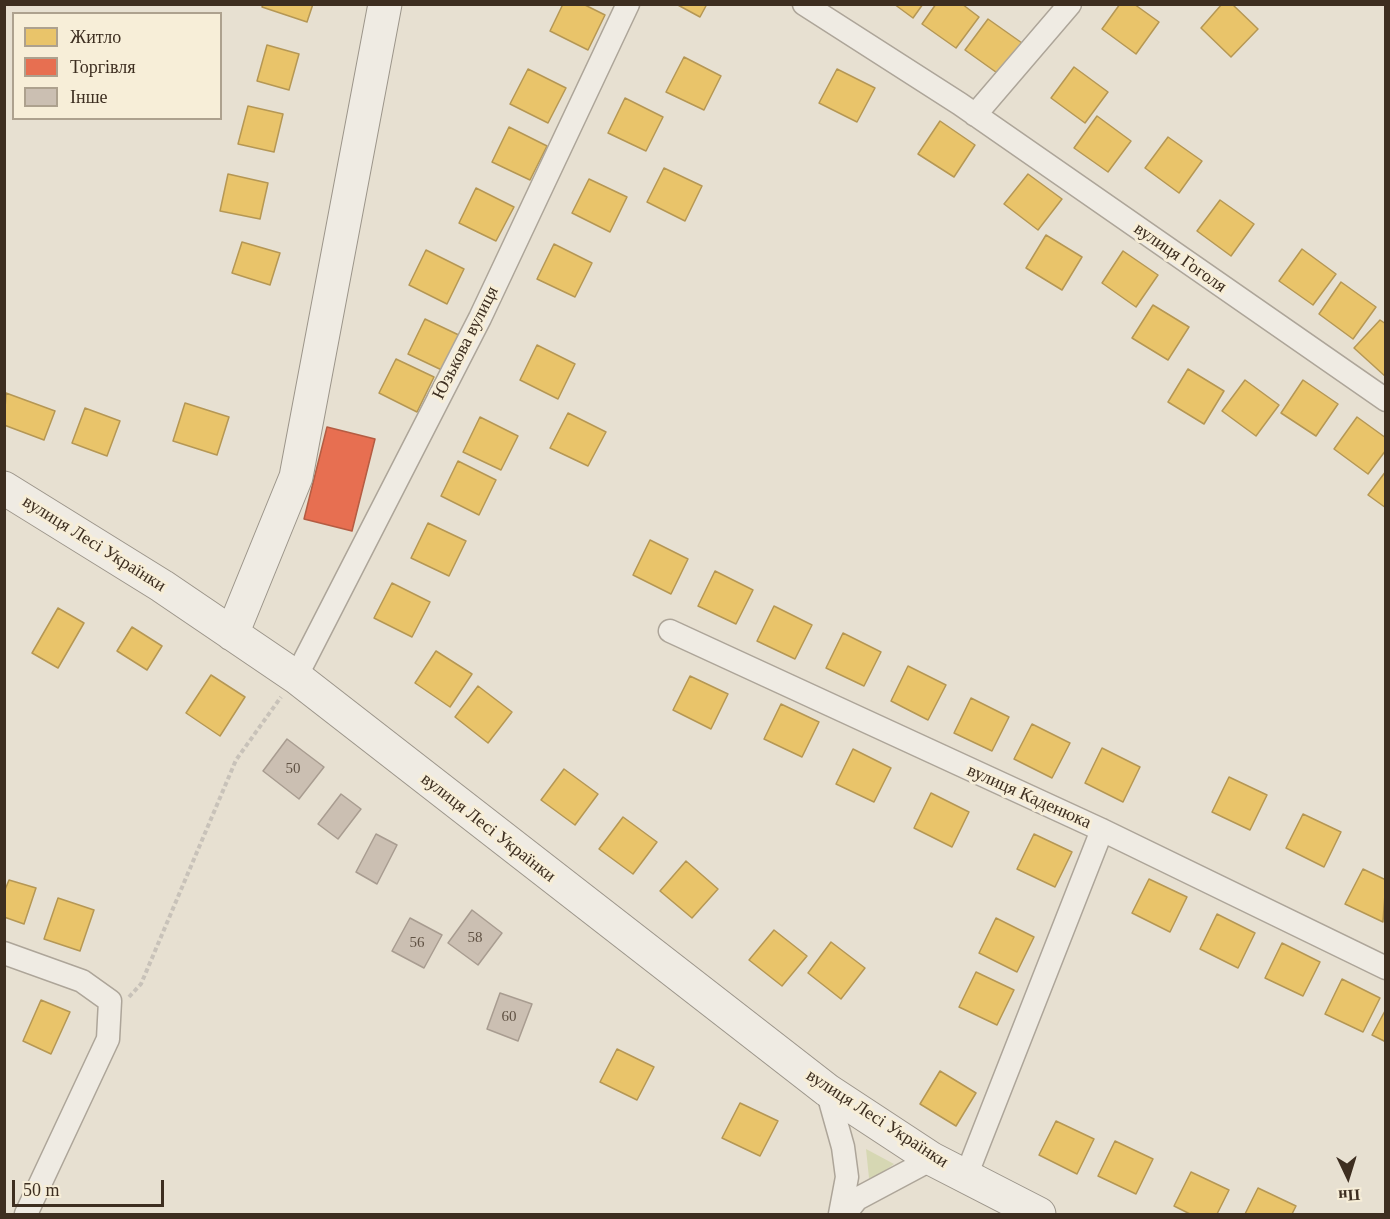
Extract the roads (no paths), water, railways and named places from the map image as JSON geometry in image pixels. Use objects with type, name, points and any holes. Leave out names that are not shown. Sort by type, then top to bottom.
[{"type":"main road","points":[[232,634],[296,477],[385,4]]},
{"type":"main road","name":"вулиця Лесі Українки","points":[[4,488],[162,586],[296,677],[827,1090],[932,1159],[1039,1215]]},
{"type":"street","name":"Юзькова вулиця","points":[[296,677],[480,318],[628,4]]},
{"type":"street","name":"вулиця Гоголя","points":[[804,4],[975,115],[1386,400]]},
{"type":"street","points":[[975,115],[1070,4]]},
{"type":"street","name":"вулиця Каденюка","points":[[670,631],[1102,830],[1386,968]]},
{"type":"street","name":"вулиця Лесі Українки","points":[[966,1176],[1102,830]]},
{"type":"street","points":[[4,952],[82,981],[110,1000],[108,1039],[26,1215]]},
{"type":"street","points":[[827,1090],[843,1147],[847,1177],[840,1215]]},
{"type":"street","points":[[845,1215],[857,1199],[932,1159]]}]
